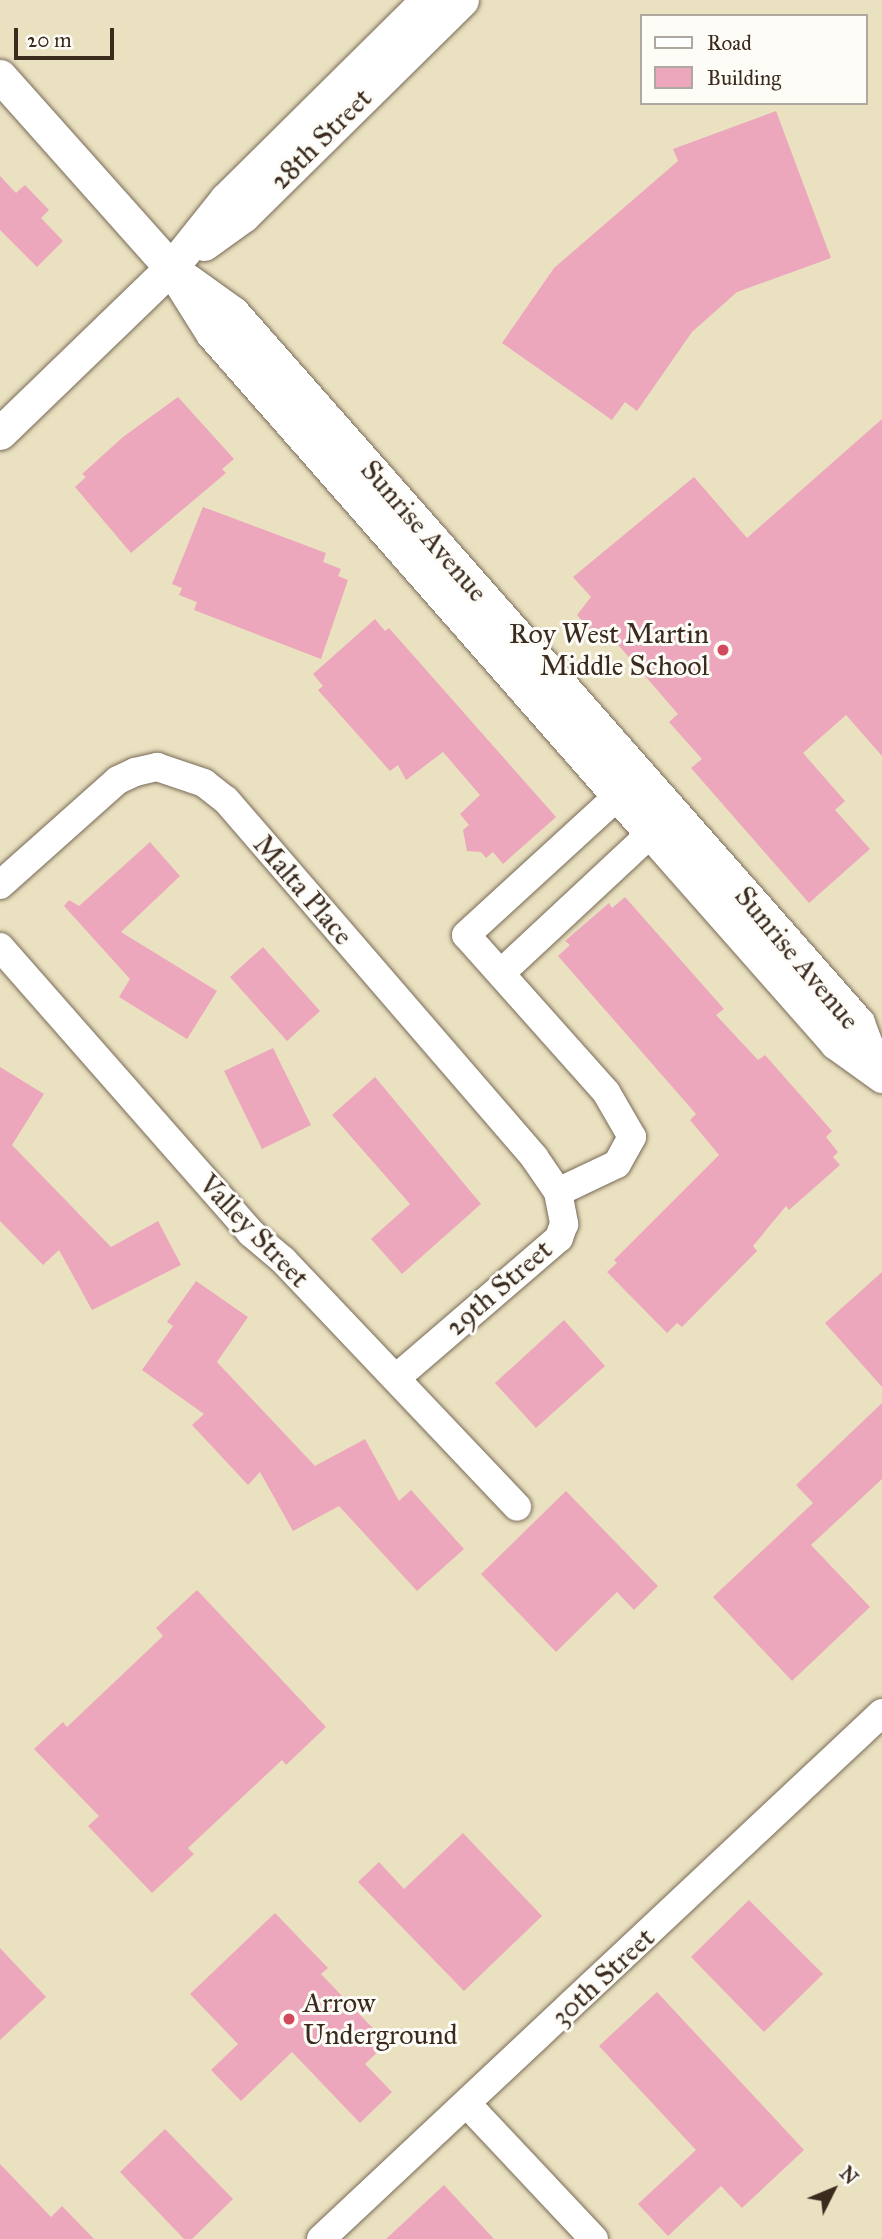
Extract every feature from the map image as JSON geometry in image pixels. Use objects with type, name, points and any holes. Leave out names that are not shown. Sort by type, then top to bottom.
[{"type":"street","name":"28th Street","points":[[0,433],[171,268],[226,199],[427,0]]},
{"type":"street","name":"28th Street","points":[[171,268],[244,215],[462,0]]},
{"type":"street","name":"Sunrise Avenue","points":[[0,76],[171,268],[212,333],[662,823],[836,1043],[878,1072]]},
{"type":"street","name":"Malta Place","points":[[0,885],[118,780],[158,766],[204,783],[226,800],[534,1157],[558,1192]]},
{"type":"street","points":[[558,1192],[617,1164],[632,1137],[606,1092],[466,935],[629,786]]},
{"type":"street","points":[[501,973],[662,823]]},
{"type":"street","name":"Valley Street","points":[[0,947],[251,1233],[283,1260],[517,1507]]},
{"type":"street","name":"29th Street","points":[[396,1378],[559,1238],[564,1224],[558,1192]]},
{"type":"street","name":"30th Street","points":[[321,2239],[468,2105],[882,1713]]},
{"type":"street","points":[[468,2105],[594,2239]]},
{"type":"building","points":[[776,111],[831,258],[737,292],[692,332],[637,411],[625,402],[612,420],[502,343],[554,268],[678,161],[673,149]]},
{"type":"building","points":[[0,176],[16,193],[25,185],[49,210],[41,218],[63,241],[37,267],[0,230]]},
{"type":"building","points":[[178,397],[234,459],[222,469],[226,473],[131,553],[75,487],[86,477],[82,474],[123,437]]},
{"type":"building","points":[[882,419],[882,756],[846,715],[803,753],[845,801],[835,810],[870,849],[809,903],[691,768],[702,759],[669,722],[678,714],[613,639],[605,647],[577,615],[591,597],[573,577],[694,477],[747,538]]},
{"type":"building","points":[[203,507],[326,553],[323,562],[341,569],[338,576],[348,580],[321,659],[194,610],[197,602],[179,595],[182,588],[172,584]]},
{"type":"building","points":[[375,619],[385,631],[389,628],[556,817],[503,864],[493,852],[486,858],[481,852],[467,851],[463,830],[469,825],[460,814],[480,795],[443,752],[406,780],[398,765],[390,771],[318,690],[323,686],[313,674]]},
{"type":"building","points":[[150,842],[180,876],[121,932],[217,991],[187,1039],[119,997],[130,979],[64,906],[69,900],[79,906]]},
{"type":"building","points":[[625,897],[724,1009],[716,1015],[758,1060],[765,1055],[832,1131],[826,1137],[838,1152],[833,1157],[840,1165],[789,1210],[786,1206],[753,1246],[757,1251],[682,1327],[677,1323],[667,1333],[607,1272],[617,1263],[614,1260],[719,1155],[690,1120],[696,1114],[558,956],[570,945],[565,941],[609,903],[612,908]]},
{"type":"building","points":[[263,947],[320,1011],[287,1041],[230,977]]},
{"type":"building","points":[[273,1048],[311,1125],[262,1149],[224,1071]]},
{"type":"building","points":[[0,1067],[44,1094],[12,1145],[111,1247],[158,1221],[181,1265],[92,1310],[59,1250],[43,1265],[0,1221]]},
{"type":"building","points":[[375,1077],[481,1204],[402,1274],[371,1239],[410,1204],[332,1115]]},
{"type":"building","points":[[882,1272],[882,1387],[825,1323]]},
{"type":"building","points":[[196,1281],[248,1317],[217,1362],[315,1466],[365,1439],[399,1501],[411,1490],[464,1549],[417,1591],[339,1506],[293,1531],[260,1472],[248,1485],[192,1425],[204,1414],[142,1370],[173,1326],[167,1322]]},
{"type":"building","points":[[564,1320],[605,1366],[536,1428],[495,1383]]},
{"type":"building","points":[[882,1403],[882,1479],[811,1545],[870,1607],[792,1681],[713,1597],[813,1503],[796,1485]]},
{"type":"building","points":[[566,1491],[658,1586],[634,1610],[617,1592],[556,1652],[481,1574]]},
{"type":"building","points":[[197,1590],[326,1727],[286,1765],[282,1760],[188,1848],[194,1854],[152,1893],[88,1826],[99,1816],[34,1749],[63,1722],[67,1727],[163,1636],[156,1628]]},
{"type":"building","points":[[463,1833],[542,1916],[464,1991],[358,1882],[379,1862],[404,1889]]},
{"type":"building","points":[[749,1900],[823,1974],[764,2032],[691,1957]]},
{"type":"building","name":"Arrow Underground","points":[[275,1913],[328,1968],[321,1974],[387,2043],[365,2064],[392,2092],[360,2123],[292,2052],[241,2101],[211,2070],[238,2044],[190,1994]]},
{"type":"building","points":[[0,1948],[46,1997],[0,2040]]},
{"type":"building","points":[[657,1992],[804,2150],[742,2208],[721,2186],[668,2236],[638,2204],[696,2150],[599,2046]]},
{"type":"building","points":[[165,2129],[233,2199],[192,2239],[184,2239],[120,2172]]},
{"type":"building","points":[[0,2164],[51,2217],[62,2206],[94,2239],[0,2239]]},
{"type":"building","points":[[444,2185],[494,2239],[386,2239]]},
{"type":"place","name":"Roy West Martin Middle School","points":[[723,650]]},
{"type":"place","name":"Arrow Underground","points":[[289,2019]]}]
